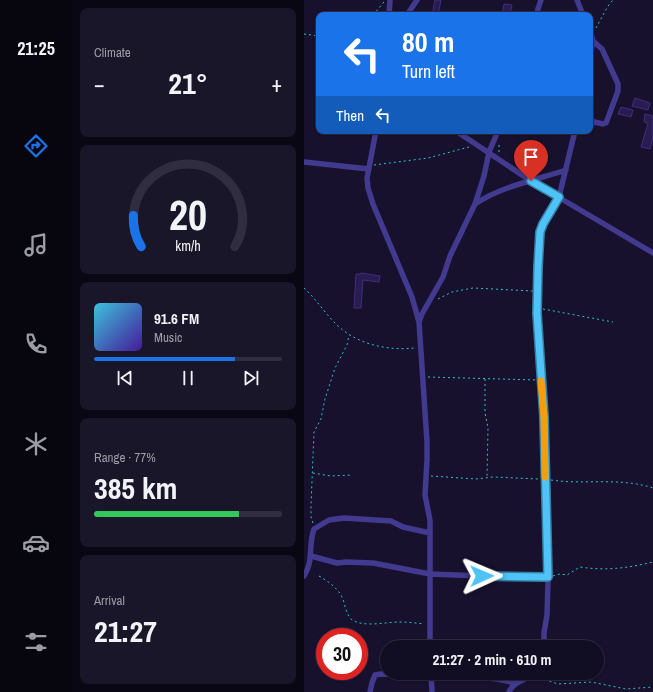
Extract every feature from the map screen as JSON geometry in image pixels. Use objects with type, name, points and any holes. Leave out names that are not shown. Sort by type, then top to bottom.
[{"type":"street","points":[[389,12],[390,0]]},
{"type":"street","points":[[409,12],[417,0]]},
{"type":"street","points":[[537,12],[541,0]]},
{"type":"street","points":[[577,0],[582,12]]},
{"type":"street","points":[[593,39],[606,56],[618,84],[618,91],[606,124],[593,122]]},
{"type":"street","points":[[376,134],[367,183],[372,204],[412,298],[419,322],[427,442],[425,494],[430,520],[430,640]]},
{"type":"street","points":[[461,134],[531,181],[653,253]]},
{"type":"street","points":[[419,322],[443,277],[450,256],[475,204],[484,176],[489,152],[497,134]]},
{"type":"street","points":[[544,640],[547,615],[548,580],[544,417],[537,308],[540,232],[559,197],[574,134]]},
{"type":"street","points":[[304,162],[370,168]]},
{"type":"street","points":[[475,204],[487,197],[512,187],[566,170]]},
{"type":"street","points":[[304,576],[308,569],[311,556],[314,529],[329,520],[344,518],[388,521],[402,527],[430,533]]},
{"type":"street","points":[[311,556],[337,563],[373,563],[430,574],[548,580]]},
{"type":"street","points":[[370,692],[373,679],[377,674],[380,674]]},
{"type":"street","points":[[431,680],[432,692]]},
{"type":"street","points":[[500,680],[516,683]]},
{"type":"street","points":[[509,692],[516,683],[524,680]]},
{"type":"path","points":[[375,12],[385,0]]},
{"type":"path","points":[[593,39],[605,12],[613,0]]},
{"type":"path","points":[[304,34],[316,36]]},
{"type":"path","points":[[370,168],[434,157],[477,144]]},
{"type":"path","points":[[499,144],[500,160]]},
{"type":"path","points":[[304,288],[335,324],[349,335],[360,341],[378,346],[402,349],[421,347]]},
{"type":"path","points":[[430,302],[452,292],[473,288],[537,291]]},
{"type":"path","points":[[537,308],[613,322]]},
{"type":"path","points":[[314,529],[311,517],[314,432],[321,419],[335,368],[347,344],[349,335]]},
{"type":"path","points":[[423,377],[541,380]]},
{"type":"path","points":[[485,378],[485,413],[488,428],[487,478]]},
{"type":"path","points":[[312,472],[331,476],[352,475]]},
{"type":"path","points":[[426,476],[476,479],[545,479],[562,482],[635,483],[653,488]]},
{"type":"path","points":[[548,580],[551,577],[560,574],[567,575],[580,567],[612,570],[653,562]]},
{"type":"path","points":[[319,576],[331,583],[340,593],[348,614],[354,620],[371,624],[399,622],[430,625]]},
{"type":"path","points":[[548,680],[558,684],[591,682],[626,689],[653,687]]},
{"type":"building","points":[[435,0],[441,0],[439,12],[433,12]]},
{"type":"building","points":[[504,4],[512,5],[511,12],[503,12]]},
{"type":"building","points":[[635,98],[650,103],[648,110],[632,106]]},
{"type":"building","points":[[621,107],[633,110],[631,117],[618,114]]},
{"type":"building","points":[[645,114],[653,116],[653,137],[650,149],[641,147],[648,123],[644,122]]},
{"type":"building","points":[[361,273],[380,276],[379,282],[363,280],[361,308],[354,308],[356,274]]},
{"type":"slow traffic","points":[[541,381],[544,417],[545,477]]},
{"type":"route","points":[[482,576],[548,577],[544,417],[537,313],[538,267],[540,232],[559,197],[531,181]]}]
